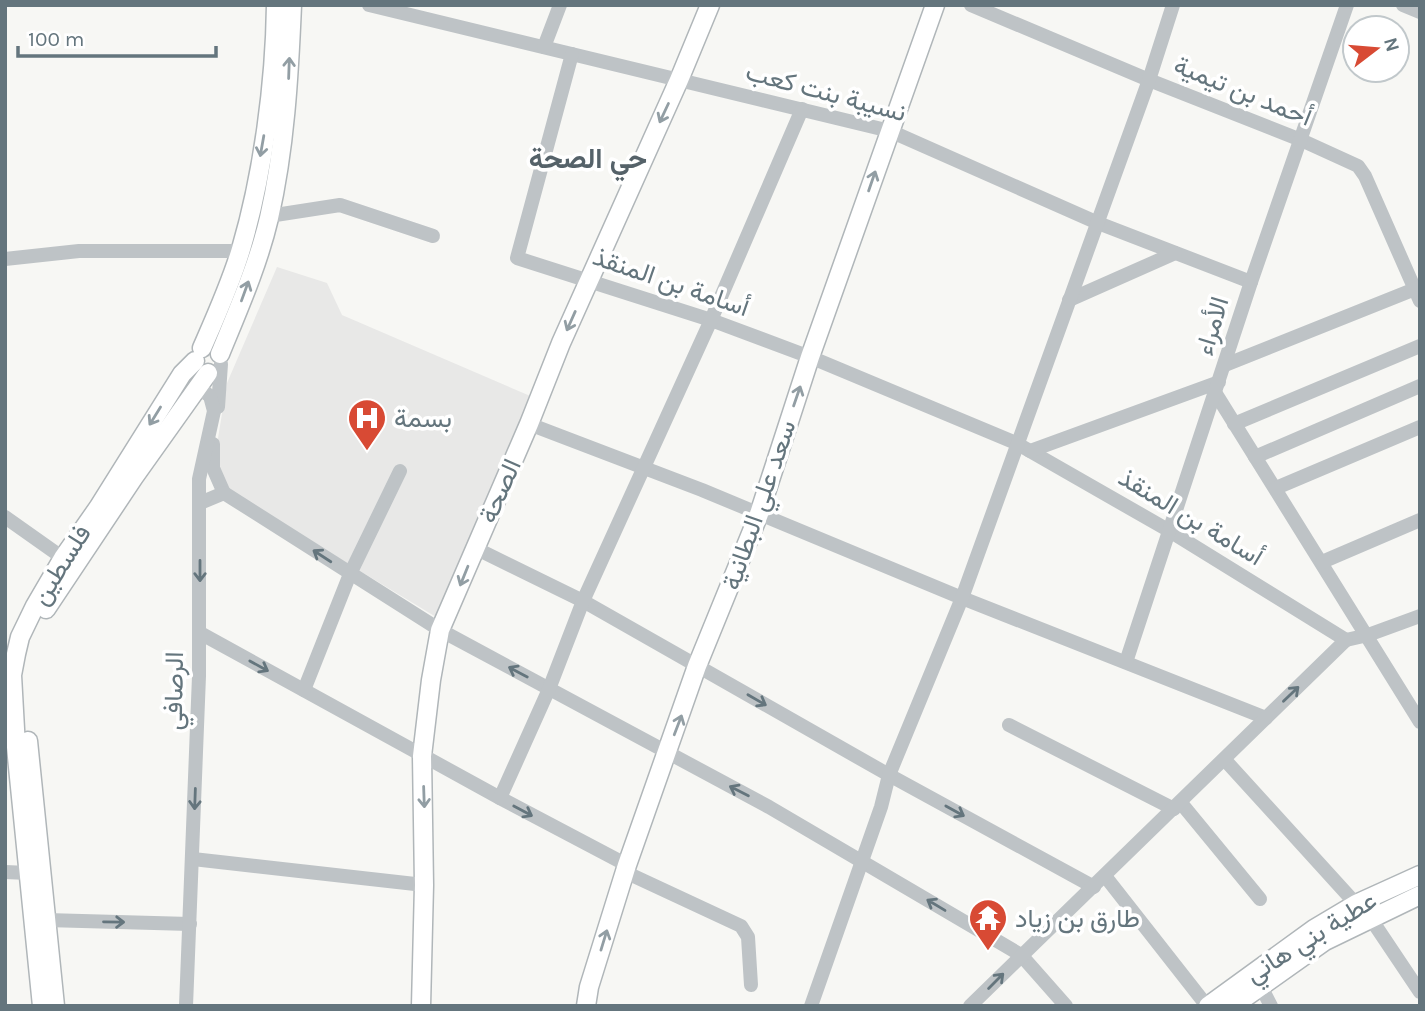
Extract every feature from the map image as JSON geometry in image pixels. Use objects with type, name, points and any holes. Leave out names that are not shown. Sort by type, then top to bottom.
[{"type":"main road","name":"فلسطين","points":[[207,365],[251,214],[269,110],[276,5]]},
{"type":"main road","name":"فلسطين","points":[[55,1006],[25,697],[25,670],[30,643],[50,602],[207,365],[259,254],[269,216],[287,100],[292,5]]},
{"type":"main road","name":"الصحة","points":[[421,1006],[424,885],[422,756],[430,680],[440,630],[589,279],[680,79],[710,5]]},
{"type":"main road","name":"سعد علي البطانية","points":[[586,1006],[589,986],[626,868],[697,666],[759,514],[810,357],[935,5]]},
{"type":"main road","name":"فلسطين","points":[[42,1006],[9,675],[20,636],[63,558],[98,508],[182,374],[207,365]]},
{"type":"main road","name":"عطية بني هاني","points":[[1208,1006],[1257,978],[1314,929],[1356,904],[1420,875]]},
{"type":"main road","points":[[1233,1006],[1257,978],[1325,941],[1420,895]]},
{"type":"street","name":"نسيبة بنت كعب","points":[[369,5],[890,131],[1098,223],[1251,282]]},
{"type":"street","points":[[544,47],[560,5]]},
{"type":"street","name":"أحمد بن تيمية","points":[[971,5],[1149,80],[1301,139],[1358,166],[1363,171],[1418,293]]},
{"type":"street","points":[[811,1006],[889,775],[962,598],[1149,80],[1173,5]]},
{"type":"street","name":"الأمراء","points":[[1126,662],[1251,282],[1347,5]]},
{"type":"street","points":[[1402,5],[1420,12]]},
{"type":"street","name":"أسامة بن المنقذ","points":[[572,54],[517,258],[711,320],[810,357],[1016,443],[1168,530],[1346,640]]},
{"type":"street","points":[[500,799],[549,689],[583,601],[711,320],[802,109]]},
{"type":"street","points":[[269,216],[340,205],[433,236]]},
{"type":"street","points":[[5,260],[79,251],[241,251]]},
{"type":"street","points":[[1069,300],[1175,253]]},
{"type":"street","points":[[1225,365],[1418,293]]},
{"type":"street","points":[[1234,424],[1420,346]]},
{"type":"street","points":[[207,365],[211,461],[224,493],[440,630],[769,807],[1021,955],[1066,1006]]},
{"type":"street","name":"الرصافي","points":[[186,1006],[200,633],[199,479],[214,411],[207,365]]},
{"type":"street","points":[[1255,457],[1420,386]]},
{"type":"street","points":[[1030,451],[1218,388],[1234,424],[1420,722]]},
{"type":"street","points":[[529,424],[643,467],[962,598],[1266,718]]},
{"type":"street","points":[[1276,488],[1420,427]]},
{"type":"street","points":[[304,690],[351,574],[400,471]]},
{"type":"street","points":[[200,503],[224,493]]},
{"type":"street","points":[[5,517],[63,558]]},
{"type":"street","points":[[1322,562],[1420,520]]},
{"type":"street","points":[[475,548],[583,601],[889,775],[1100,882],[1208,1006]]},
{"type":"street","points":[[971,1006],[1346,640],[1420,616]]},
{"type":"street","points":[[200,633],[626,868],[741,926],[748,937],[751,985]]},
{"type":"street","points":[[1009,725],[1178,806],[1260,900]]},
{"type":"street","points":[[1225,760],[1356,904]]},
{"type":"street","points":[[192,859],[424,885]]},
{"type":"street","points":[[5,872],[28,873]]},
{"type":"street","points":[[1371,919],[1420,992]]},
{"type":"street","points":[[46,920],[190,923]]},
{"type":"street","points":[[1257,978],[1271,1006]]},
{"type":"shaded area","name":"بسمة","points":[[277,267],[327,283],[342,315],[542,401],[446,623],[211,481],[227,383]]},
{"type":"place","name":"بسمة","points":[[367,452]]},
{"type":"place","name":"طارق بن زياد","points":[[988,952]]},
{"type":"district","name":"حي الصحة","points":[[588,158]]}]
